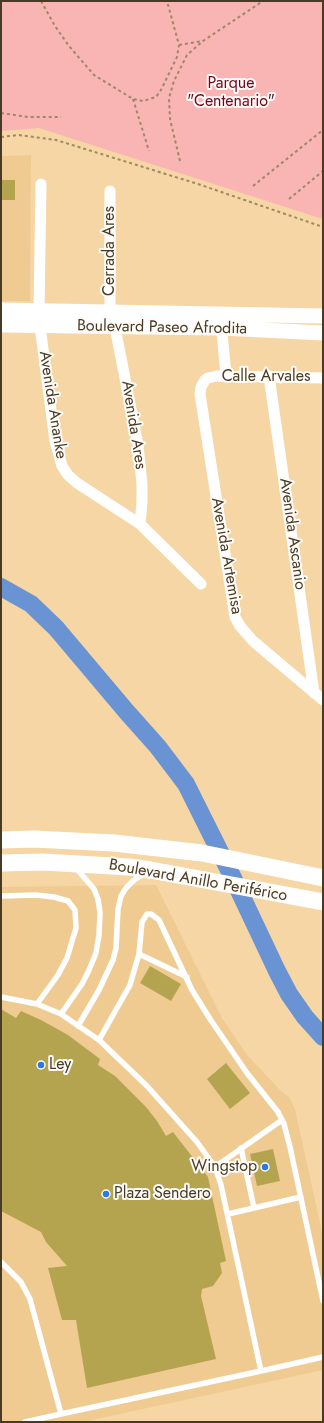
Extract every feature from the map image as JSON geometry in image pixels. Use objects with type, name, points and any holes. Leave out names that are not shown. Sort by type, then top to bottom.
[{"type":"main road","name":"Boulevard Anillo Periférico","points":[[1,840],[34,839],[114,843],[202,853],[323,878]]},
{"type":"main road","name":"Boulevard Anillo Periférico","points":[[1,863],[71,863],[151,870],[323,902]]},
{"type":"street","name":"Avenida Ananke","points":[[41,184],[40,326],[55,441],[64,471],[77,483],[140,524],[201,584]]},
{"type":"street","name":"Cerrada Ares","points":[[110,191],[110,312]]},
{"type":"street","name":"Boulevard Paseo Afrodita","points":[[1,310],[110,312],[221,321],[323,333]]},
{"type":"street","name":"Boulevard Paseo Afrodita","points":[[1,325],[115,328],[323,316]]},
{"type":"street","points":[[221,321],[226,375]]},
{"type":"street","name":"Avenida Ares","points":[[115,328],[138,445],[142,484],[140,524]]},
{"type":"street","name":"Calle Arvales","points":[[208,378],[226,375],[323,378]]},
{"type":"street","name":"Avenida Ascanio","points":[[269,376],[319,696]]},
{"type":"street","name":"Avenida Artemisa","points":[[208,378],[203,383],[200,394],[235,617],[240,626],[253,641],[319,696]]},
{"type":"lane","points":[[61,1014],[82,984],[89,970],[96,953],[99,935],[100,913],[98,899],[94,889],[71,863]]},
{"type":"lane","points":[[78,1026],[102,984],[113,960],[116,948],[118,909],[121,896],[134,880],[151,870]]},
{"type":"lane","points":[[1,896],[36,895],[54,897],[68,901],[76,910],[76,928],[67,958],[58,975],[37,1004]]},
{"type":"lane","points":[[99,1040],[130,985],[139,954],[142,922],[147,914],[151,914],[159,920],[187,977],[210,1019],[247,1073],[272,1103],[282,1120],[290,1147],[323,1301]]},
{"type":"lane","points":[[139,954],[187,977]]},
{"type":"lane","points":[[1,997],[37,1004],[61,1014],[99,1040],[147,1086],[197,1142],[215,1166],[228,1214],[261,1371]]},
{"type":"lane","points":[[215,1166],[282,1120]]},
{"type":"lane","points":[[241,1148],[254,1208]]},
{"type":"lane","points":[[228,1214],[301,1197]]},
{"type":"lane","points":[[1,1262],[21,1282],[30,1299],[61,1414]]},
{"type":"lane","points":[[25,1422],[323,1357]]},
{"type":"path","points":[[41,1],[55,26],[69,46],[94,76],[133,99],[143,101],[156,97],[177,57],[179,45],[167,1]]},
{"type":"path","points":[[180,161],[170,119],[170,98],[174,81],[187,55],[203,41],[263,1]]},
{"type":"path","points":[[179,45],[203,41]]},
{"type":"path","points":[[133,99],[149,151]]},
{"type":"path","points":[[1,112],[28,117],[61,117]]},
{"type":"path","points":[[253,186],[323,130]]},
{"type":"path","points":[[1,137],[19,135],[56,140],[198,184],[323,227]]},
{"type":"path","points":[[289,199],[323,171]]},
{"type":"shaded area","points":[[31,155],[30,301],[1,301],[1,156]]},
{"type":"shaded area","name":"Plaza Sendero","points":[[156,885],[222,1018],[247,1055],[281,1091],[289,1097],[295,1109],[323,1237],[323,1370],[83,1422],[1,1422],[1,887]]},
{"type":"green space","name":"Parque \"Centenario\"","points":[[1,1],[323,1],[323,219],[39,128],[1,131]]},
{"type":"building","points":[[1,180],[15,180],[15,200],[1,200]]},
{"type":"building","points":[[150,966],[181,984],[171,1001],[140,983]]},
{"type":"building","name":"Plaza Sendero","points":[[1,1009],[16,1018],[21,1011],[41,1020],[68,1035],[100,1059],[98,1065],[115,1076],[146,1107],[166,1136],[173,1132],[208,1177],[226,1261],[220,1263],[222,1273],[213,1286],[202,1289],[201,1296],[216,1359],[87,1388],[76,1320],[62,1320],[48,1268],[67,1266],[46,1242],[41,1232],[1,1211]]},
{"type":"building","points":[[226,1063],[250,1093],[230,1109],[207,1079]]},
{"type":"building","name":"Wingstop","points":[[273,1149],[280,1181],[257,1186],[250,1154]]},
{"type":"waterway","points":[[1,587],[31,604],[56,628],[158,747],[186,784],[289,994],[305,1017],[323,1037]]},
{"type":"place","name":"Ley","points":[[41,1065]]},
{"type":"place","name":"Wingstop","points":[[265,1167]]},
{"type":"place","name":"Plaza Sendero","points":[[106,1194]]}]
